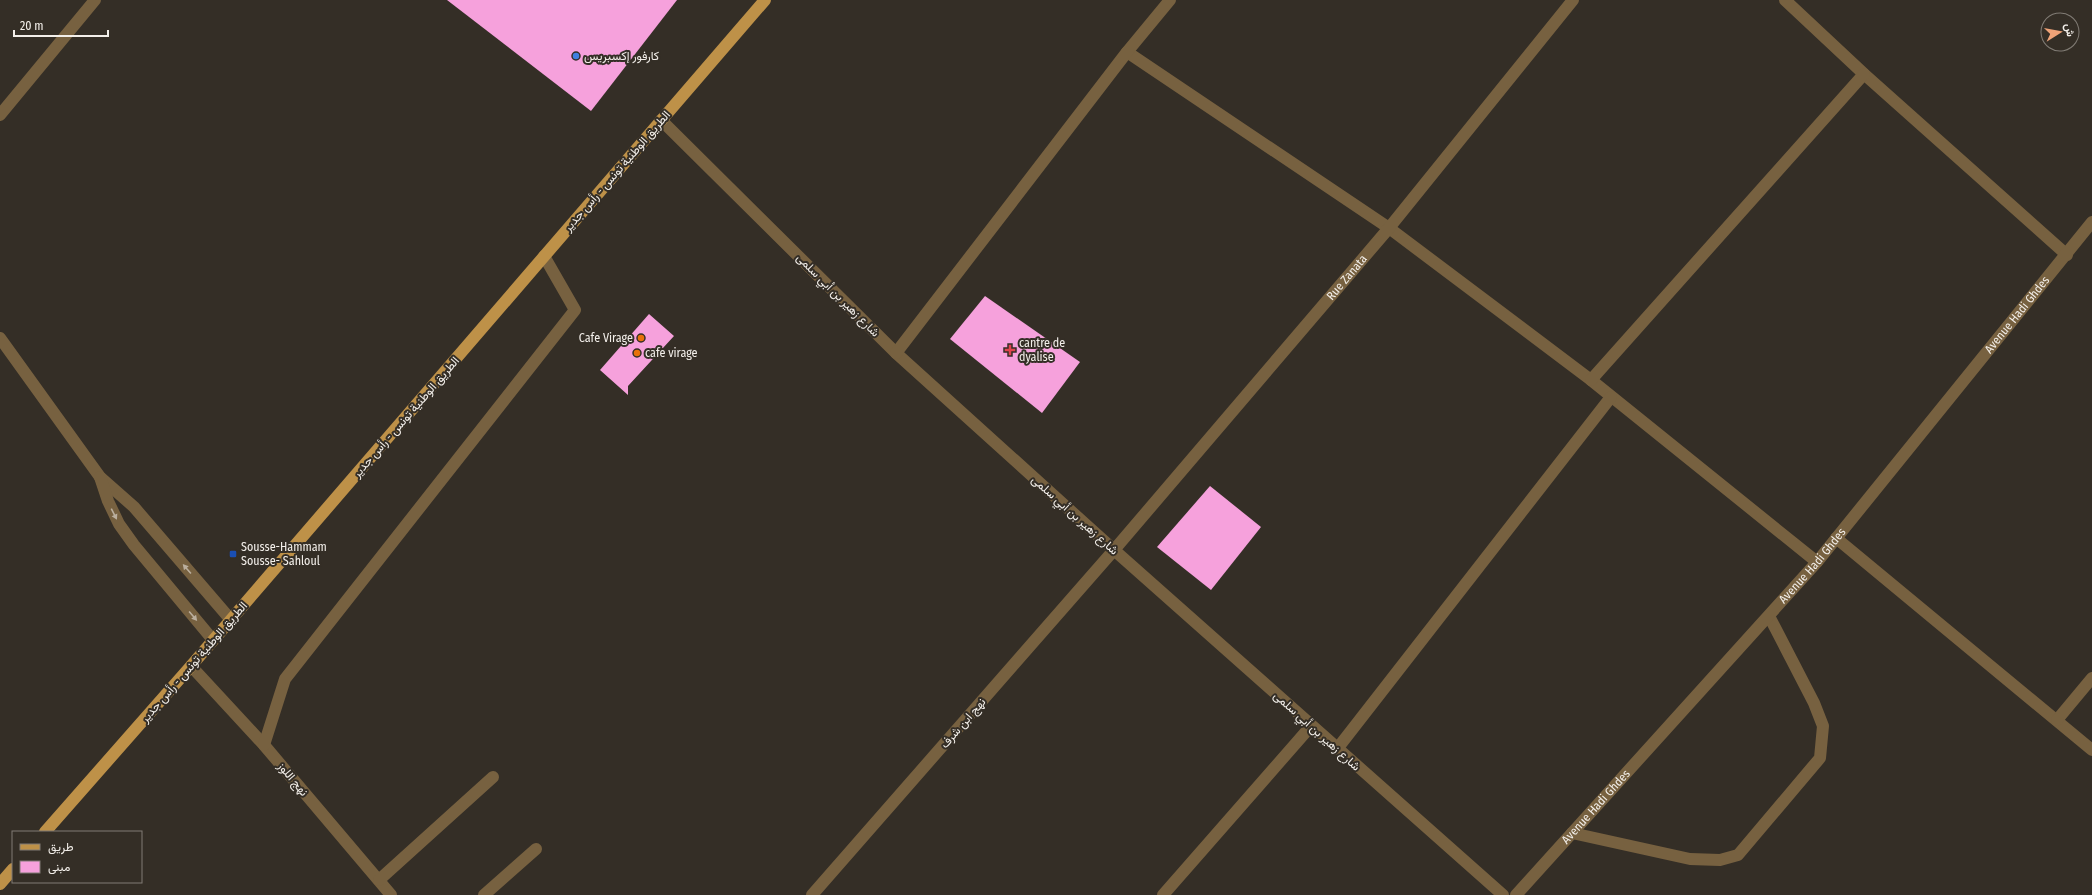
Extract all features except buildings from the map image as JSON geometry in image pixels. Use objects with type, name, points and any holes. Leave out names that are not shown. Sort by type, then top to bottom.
[{"type":"main road","name":"الطريق الوطنية تونس - رأس جدير","points":[[46,831],[231,620],[765,0]]},
{"type":"main road","points":[[0,884],[12,870]]},
{"type":"street","points":[[0,115],[95,0]]},
{"type":"street","points":[[896,352],[1127,52],[1170,0]]},
{"type":"street","name":"Rue Zanata","points":[[1114,550],[1389,228],[1573,0]]},
{"type":"street","points":[[1785,0],[1864,74],[2066,255]]},
{"type":"street","points":[[1127,52],[1389,228],[1591,380],[1817,562]]},
{"type":"street","points":[[1591,380],[1864,74]]},
{"type":"street","name":"شارع زهير بن أبي سلمى","points":[[661,120],[896,352],[1114,550],[1502,895]]},
{"type":"street","name":"Avenue Hadi Ghdes","points":[[1516,895],[1817,562],[2066,255],[2090,230]]},
{"type":"street","points":[[264,745],[285,679],[574,310],[544,256]]},
{"type":"street","points":[[0,338],[100,477],[134,507],[231,620]]},
{"type":"street","points":[[1337,749],[1611,396]]},
{"type":"street","points":[[100,477],[108,501],[119,524],[134,545],[213,640]]},
{"type":"street","points":[[1836,538],[2092,750]]},
{"type":"street","name":"نهج ابن شرف","points":[[812,895],[1114,550]]},
{"type":"street","points":[[1572,833],[1690,859],[1720,860],[1738,855],[1820,758],[1823,726],[1814,702],[1769,616]]},
{"type":"street","name":"نهج اللوز","points":[[191,666],[264,745],[391,895]]},
{"type":"street","points":[[2057,720],[2092,678]]},
{"type":"street","points":[[1163,895],[1311,726]]},
{"type":"street","points":[[378,880],[493,777]]},
{"type":"street","points":[[484,895],[536,849]]},
{"type":"place","name":"كارفور إكسبريس","points":[[576,56]]},
{"type":"place","name":"Cafe Virage","points":[[641,338]]},
{"type":"place","name":"cantre de dyalise","points":[[1010,350]]},
{"type":"place","name":"cafe virage","points":[[637,353]]},
{"type":"place","name":"Sousse-Hammam Sousse- Sahloul","points":[[233,554]]}]
